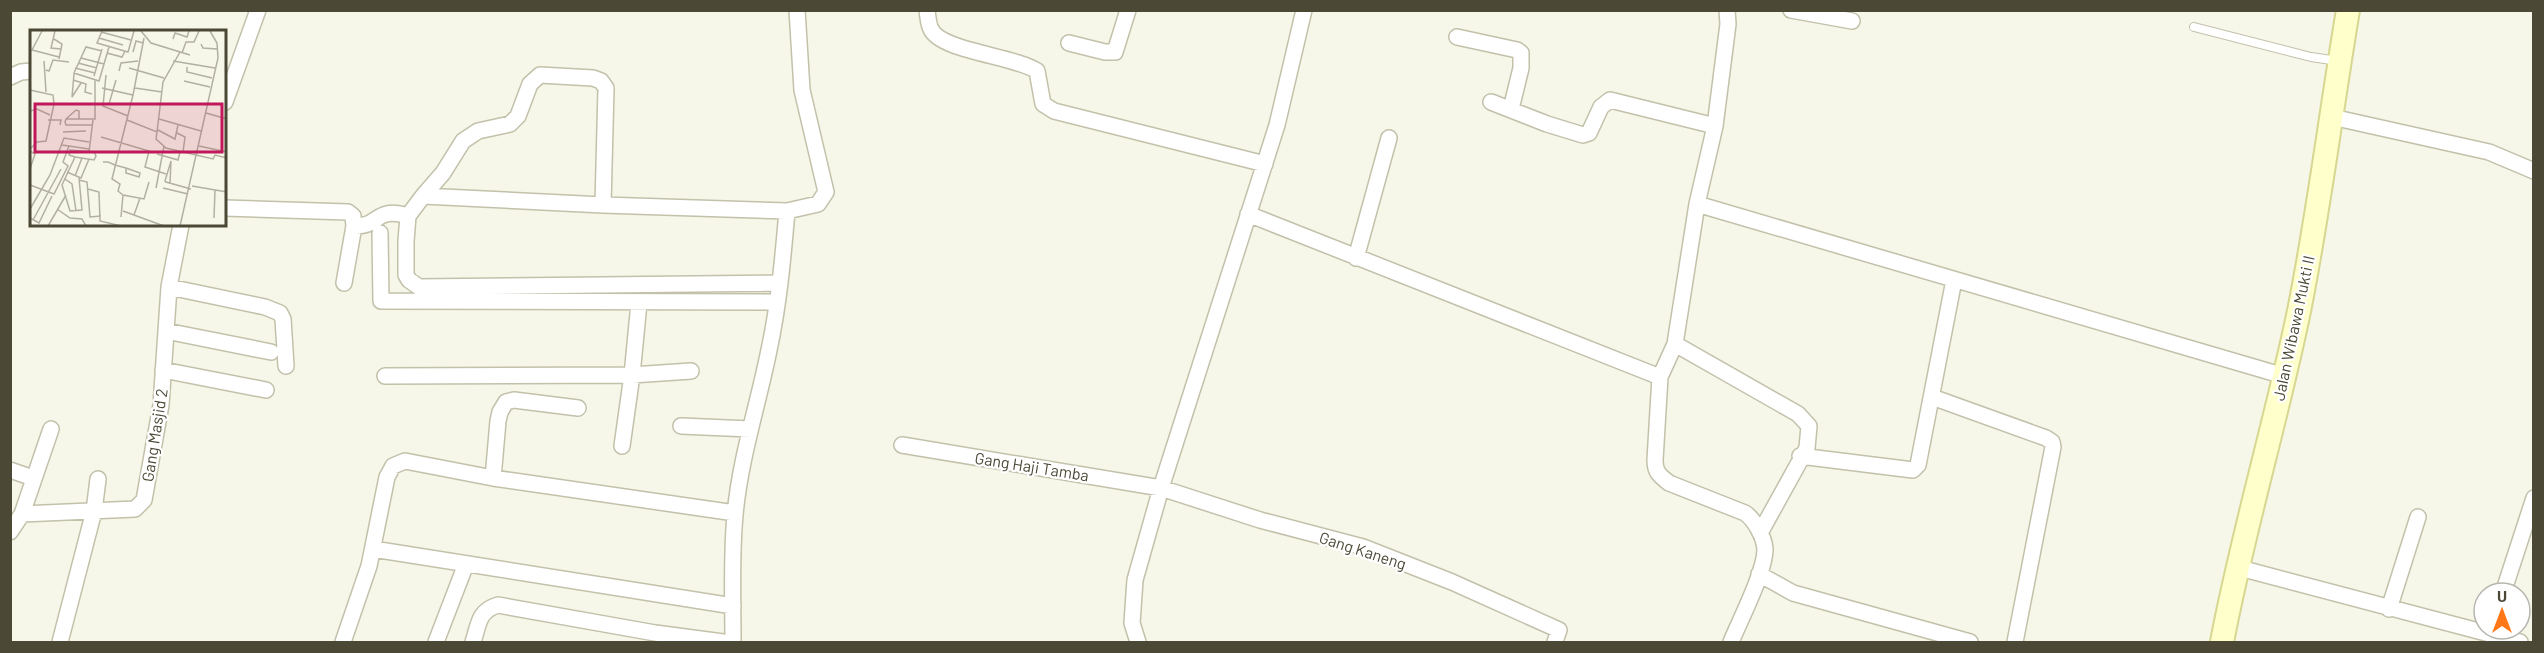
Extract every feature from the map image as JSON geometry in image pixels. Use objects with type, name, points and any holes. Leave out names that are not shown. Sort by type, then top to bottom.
[{"type":"main road","name":"Jalan Wibawa Mukti II","points":[[2222,642],[2236,567],[2284,376],[2319,202],[2348,10]]},
{"type":"street","points":[[226,99],[258,10]]},
{"type":"street","points":[[423,196],[603,205],[794,210],[818,204],[826,192],[802,90],[797,10]]},
{"type":"street","points":[[927,10],[930,29],[936,36],[952,45],[1024,65],[1037,71],[1043,104],[1054,111],[1265,164]]},
{"type":"street","points":[[1069,43],[1105,52],[1115,52],[1128,10]]},
{"type":"street","points":[[1138,642],[1132,623],[1135,579],[1161,488],[1277,125],[1304,10]]},
{"type":"street","points":[[1727,10],[1728,24],[1715,126],[1697,204],[1674,345],[1660,377],[1655,470],[1669,483],[1745,513],[1751,517],[1760,533],[1765,552],[1759,574],[1731,642]]},
{"type":"street","points":[[1791,10],[1852,21]]},
{"type":"street","points":[[1457,38],[1517,50],[1521,53],[1521,68],[1511,110]]},
{"type":"street","points":[[10,77],[30,70]]},
{"type":"street","points":[[603,205],[606,87],[601,81],[593,78],[540,75],[530,84],[518,116],[510,124],[478,131],[464,141],[443,173],[408,216],[406,275],[419,287],[780,283]]},
{"type":"street","points":[[1491,102],[1583,135],[1589,134],[1601,107],[1610,100],[1715,126]]},
{"type":"street","points":[[2332,117],[2489,152],[2534,171]]},
{"type":"street","points":[[1356,258],[1389,138]]},
{"type":"street","points":[[1697,204],[2284,376]]},
{"type":"street","points":[[226,208],[348,212],[353,216],[354,226],[344,283]]},
{"type":"street","points":[[733,642],[731,584],[735,513],[750,429],[769,351],[794,210]]},
{"type":"street","points":[[354,226],[365,226],[385,213],[393,211],[408,216]]},
{"type":"street","points":[[1248,214],[1660,377]]},
{"type":"street","name":"Gang Masjid 2","points":[[22,514],[135,509],[144,500],[161,405],[169,287],[181,226]]},
{"type":"street","points":[[380,233],[381,301],[777,302]]},
{"type":"street","points":[[1800,456],[1913,470],[1921,456],[1954,280]]},
{"type":"street","points":[[169,287],[265,307],[280,313],[283,319],[286,366]]},
{"type":"street","points":[[621,446],[632,375],[639,303]]},
{"type":"street","points":[[166,331],[271,352]]},
{"type":"street","points":[[1674,345],[1798,414],[1809,426],[1807,448],[1800,456],[1760,533]]},
{"type":"street","points":[[163,370],[266,390]]},
{"type":"street","points":[[386,376],[632,375],[691,370]]},
{"type":"street","points":[[1932,397],[2052,442],[2053,447],[2015,642]]},
{"type":"street","points":[[493,478],[498,421],[506,402],[514,400],[578,408]]},
{"type":"street","points":[[681,426],[750,429]]},
{"type":"street","points":[[10,532],[22,514],[51,429]]},
{"type":"street","name":"Gang Haji Tamba","points":[[902,445],[1161,488]]},
{"type":"street","points":[[343,642],[363,590],[387,477],[393,466],[405,461],[493,478],[735,513]]},
{"type":"street","points":[[10,470],[33,478]]},
{"type":"street","points":[[60,642],[94,511],[98,479]]},
{"type":"street","name":"Gang Kaneng","points":[[1161,488],[1260,520],[1363,547],[1452,582],[1557,636]]},
{"type":"street","points":[[2507,581],[2534,498]]},
{"type":"street","points":[[2390,609],[2418,517]]},
{"type":"street","points":[[373,549],[733,606]]},
{"type":"street","points":[[436,642],[466,564]]},
{"type":"street","points":[[2236,567],[2390,609],[2472,628]]},
{"type":"street","points":[[1759,574],[1793,593],[1970,642]]},
{"type":"street","points":[[473,642],[481,618],[487,609],[498,605],[655,633],[723,642]]},
{"type":"lane","points":[[2194,27],[2339,62]]}]
